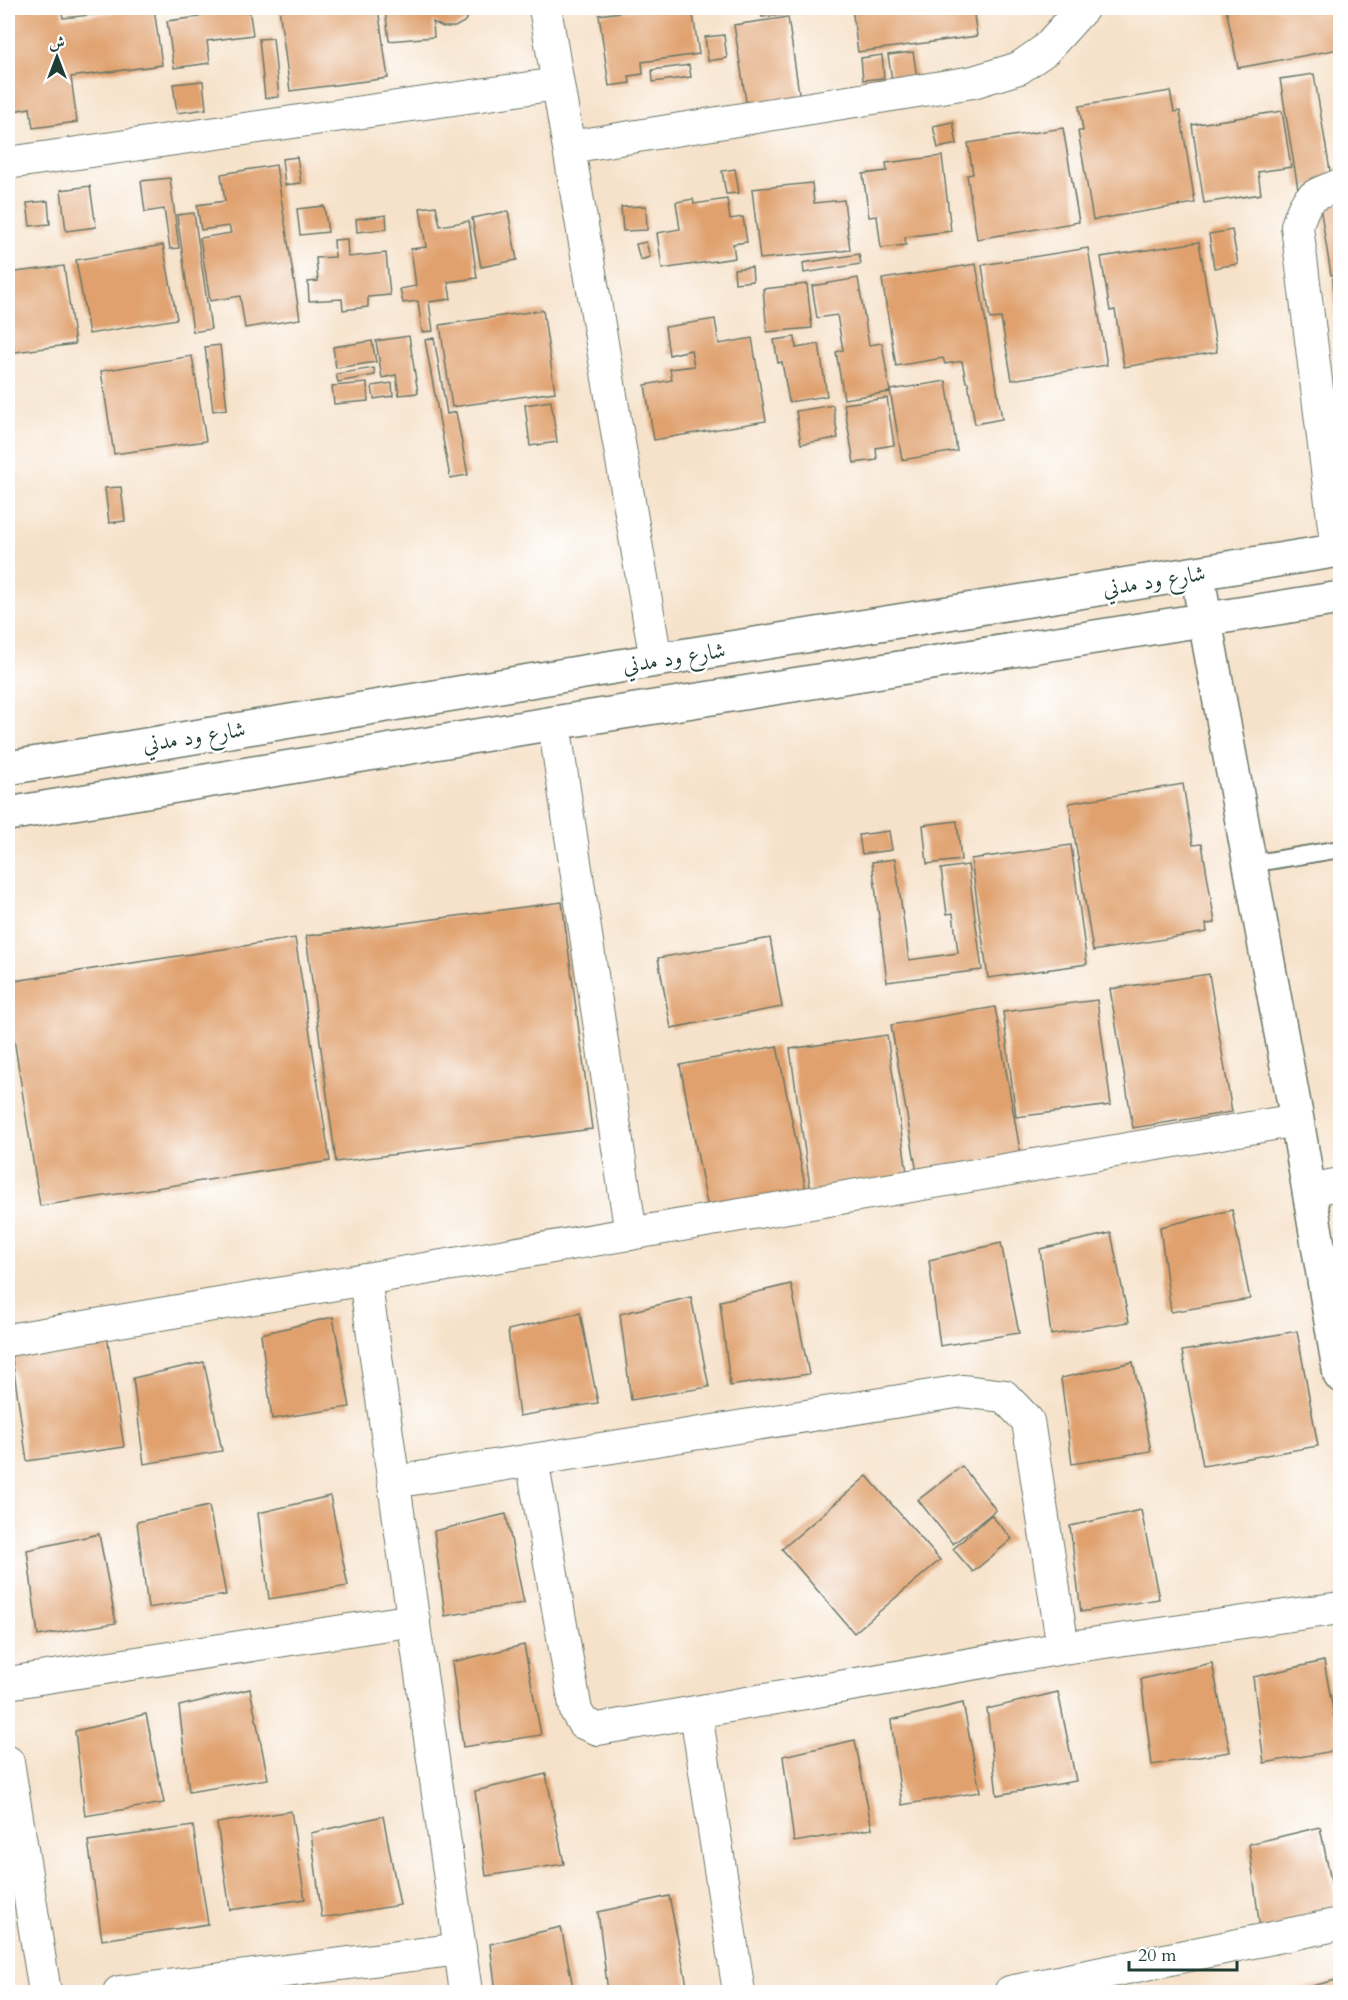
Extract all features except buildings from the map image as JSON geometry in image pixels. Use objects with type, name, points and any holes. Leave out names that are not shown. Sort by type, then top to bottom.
[{"type":"main road","name":"شارع ود مدني","points":[[8,768],[656,660],[1339,551]]},
{"type":"main road","points":[[1198,574],[1297,1120],[1325,1187],[1341,1375]]},
{"type":"main road","name":"شارع ود مدني","points":[[8,814],[554,723],[1341,598]]},
{"type":"street","points":[[545,8],[656,660]]},
{"type":"street","points":[[569,147],[974,82],[1019,69],[1045,50],[1083,8]]},
{"type":"street","points":[[8,162],[557,84]]},
{"type":"street","points":[[1339,551],[1297,226],[1302,208],[1313,195],[1341,185]]},
{"type":"street","points":[[554,723],[631,1234]]},
{"type":"street","points":[[8,1340],[1297,1120]]},
{"type":"street","points":[[365,1279],[466,1992]]},
{"type":"street","points":[[394,1482],[962,1391],[1004,1396],[1028,1421],[1063,1648]]},
{"type":"street","points":[[532,1460],[576,1711],[583,1723],[598,1729],[1063,1648],[1341,1608]]},
{"type":"street","points":[[8,1683],[414,1620]]},
{"type":"street","points":[[696,1713],[739,1992]]},
{"type":"street","points":[[8,1762],[45,1992]]},
{"type":"street","points":[[1010,1992],[1341,1924]]},
{"type":"street","points":[[120,1992],[460,1949]]},
{"type":"lane","points":[[1250,864],[1341,849]]}]
